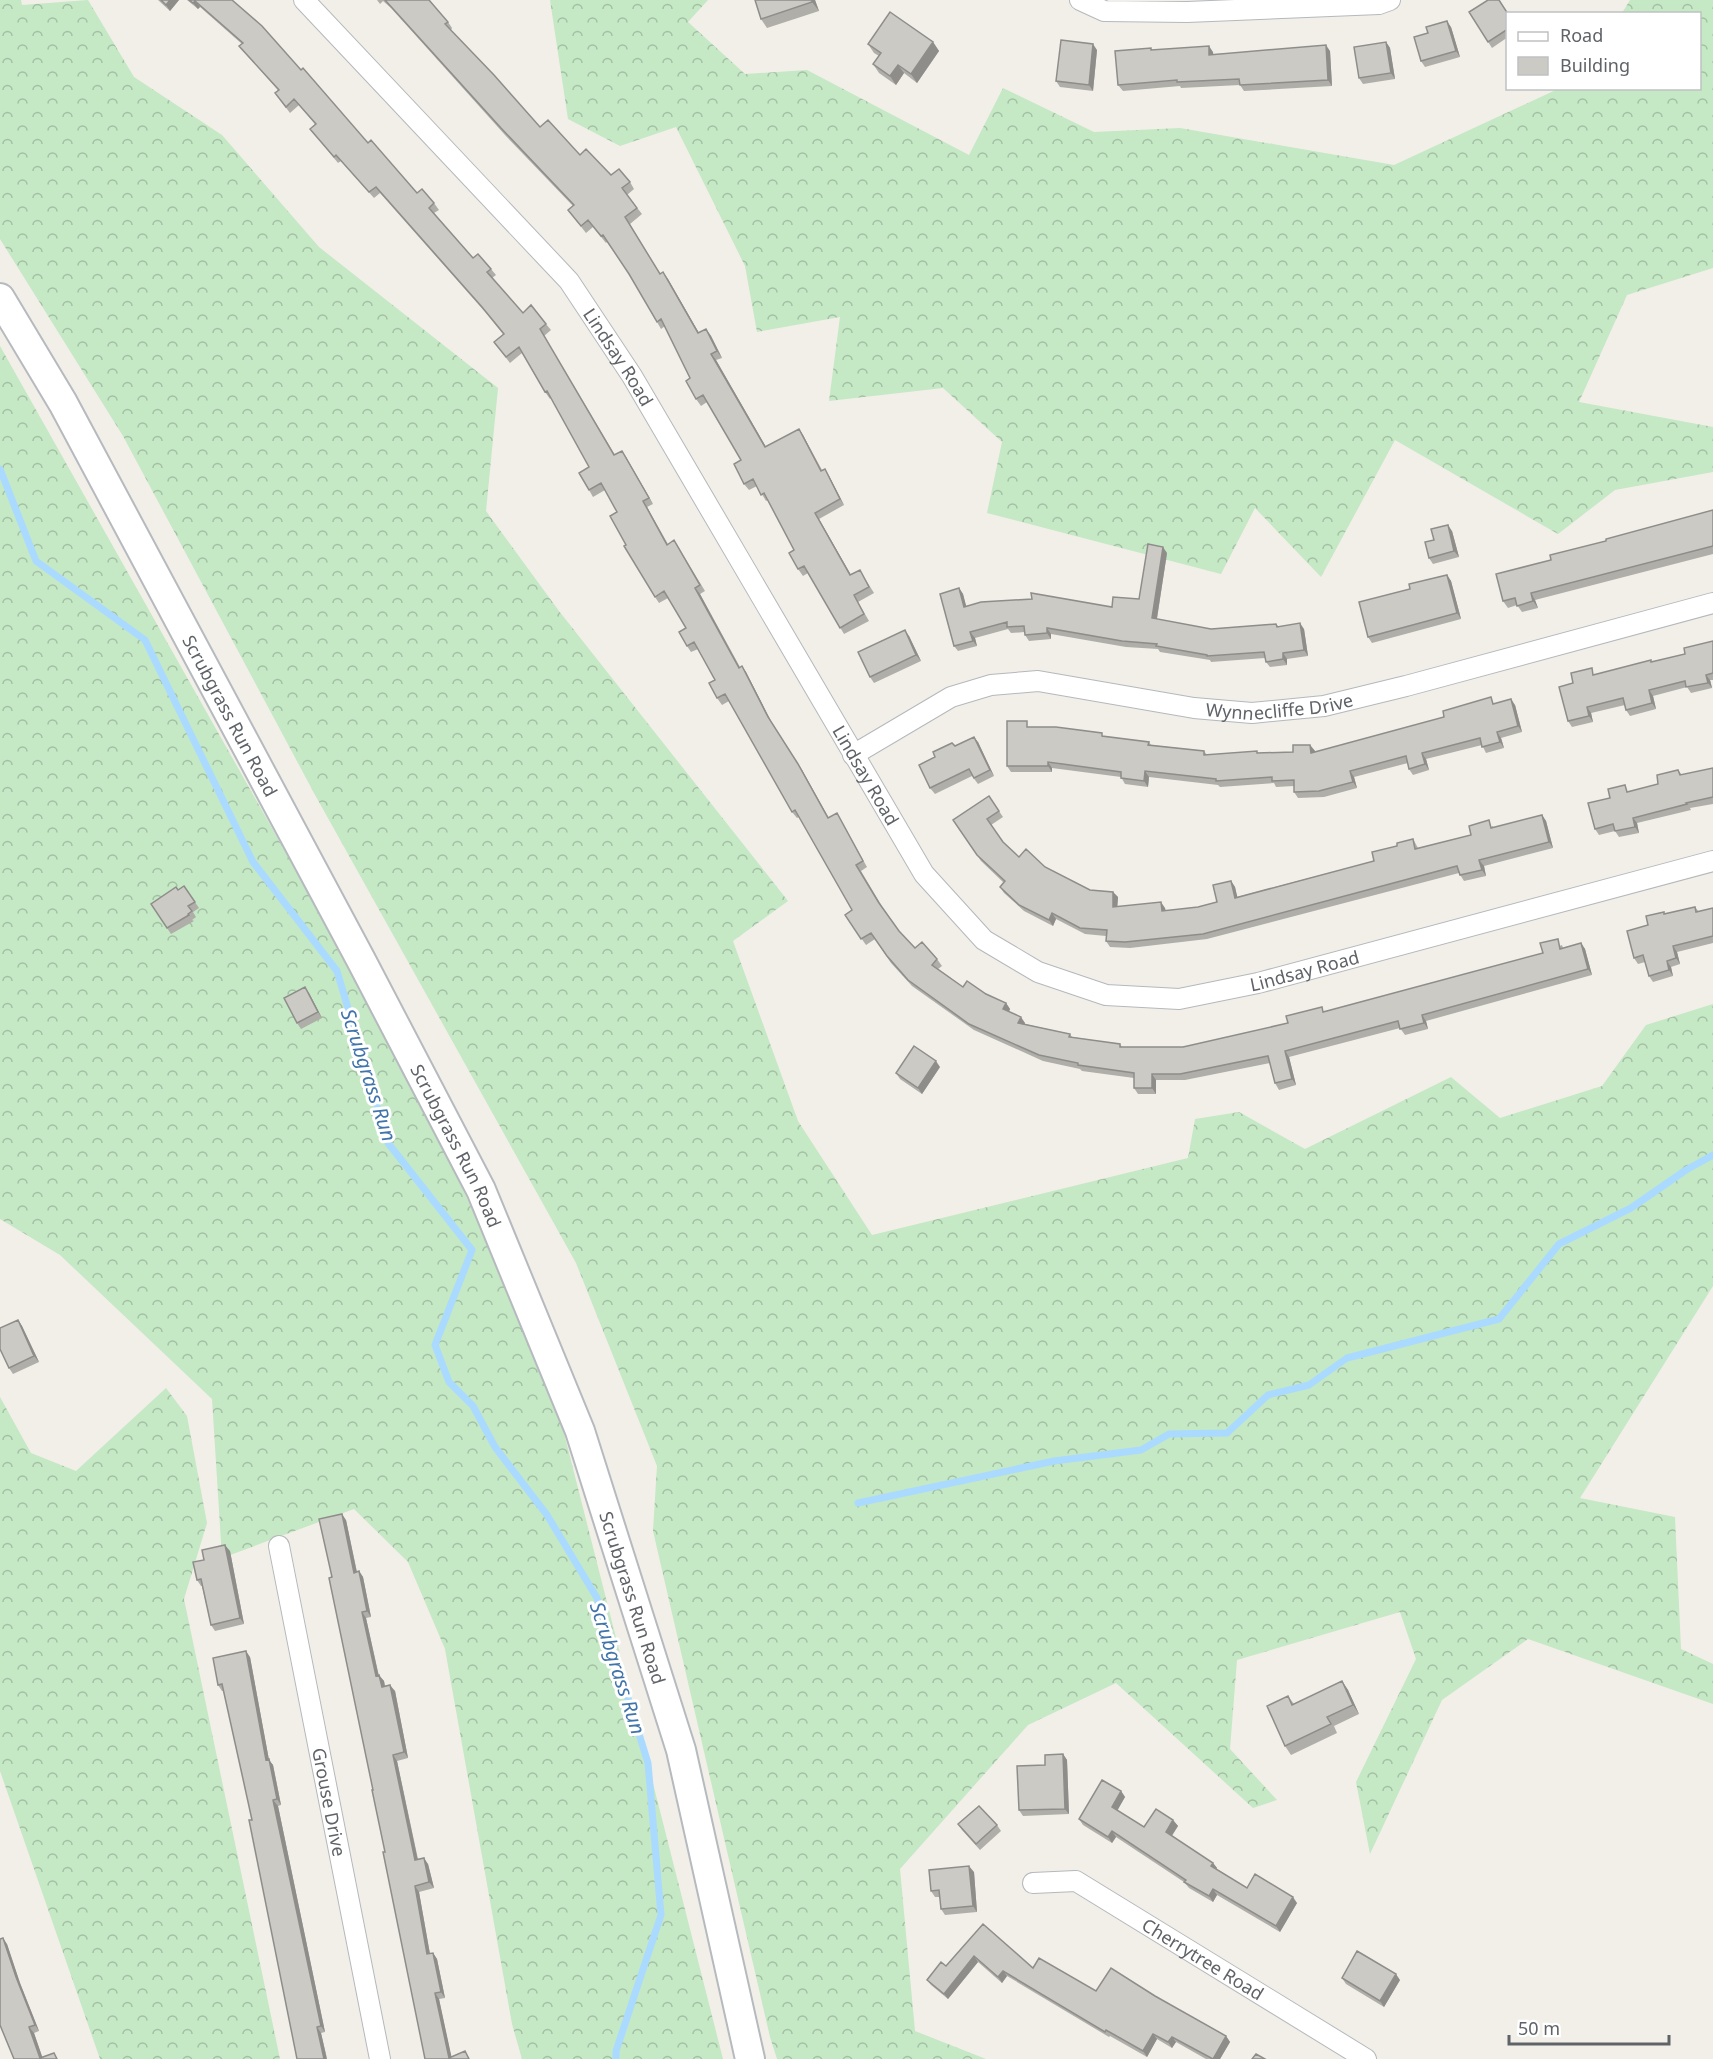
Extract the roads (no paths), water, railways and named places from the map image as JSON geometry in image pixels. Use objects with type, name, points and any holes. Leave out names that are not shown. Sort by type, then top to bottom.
[{"type":"street","name":"Lindsay Road","points":[[304,0],[569,281],[632,376],[924,874],[984,940],[1038,972],[1106,995],[1179,999],[1258,983],[1713,861]]},
{"type":"street","points":[[1080,0],[1104,11],[1187,12],[1379,4],[1390,0]]},
{"type":"street","name":"Scrubgrass Run Road","points":[[0,298],[69,414],[361,960],[481,1190],[580,1431],[681,1750],[750,2059]]},
{"type":"street","name":"Wynnecliffe Drive","points":[[853,755],[951,698],[991,686],[1038,681],[1194,708],[1252,713],[1323,706],[1713,603]]},
{"type":"street","name":"Grouse Drive","points":[[279,1546],[380,2059]]},
{"type":"street","name":"Cherrytree Road","points":[[1033,1883],[1076,1881],[1366,2059]]},
{"type":"waterway","name":"Scrubgrass Run","points":[[0,469],[36,561],[145,640],[253,862],[337,971],[388,1143],[472,1250],[435,1345],[449,1382],[473,1406],[495,1447],[547,1515],[597,1598],[648,1763],[661,1915],[616,2051],[616,2059]]},
{"type":"waterway","points":[[858,1503],[1054,1461],[1141,1450],[1169,1434],[1227,1433],[1268,1395],[1309,1385],[1347,1358],[1499,1319],[1559,1244],[1631,1208],[1686,1170],[1713,1155]]}]
